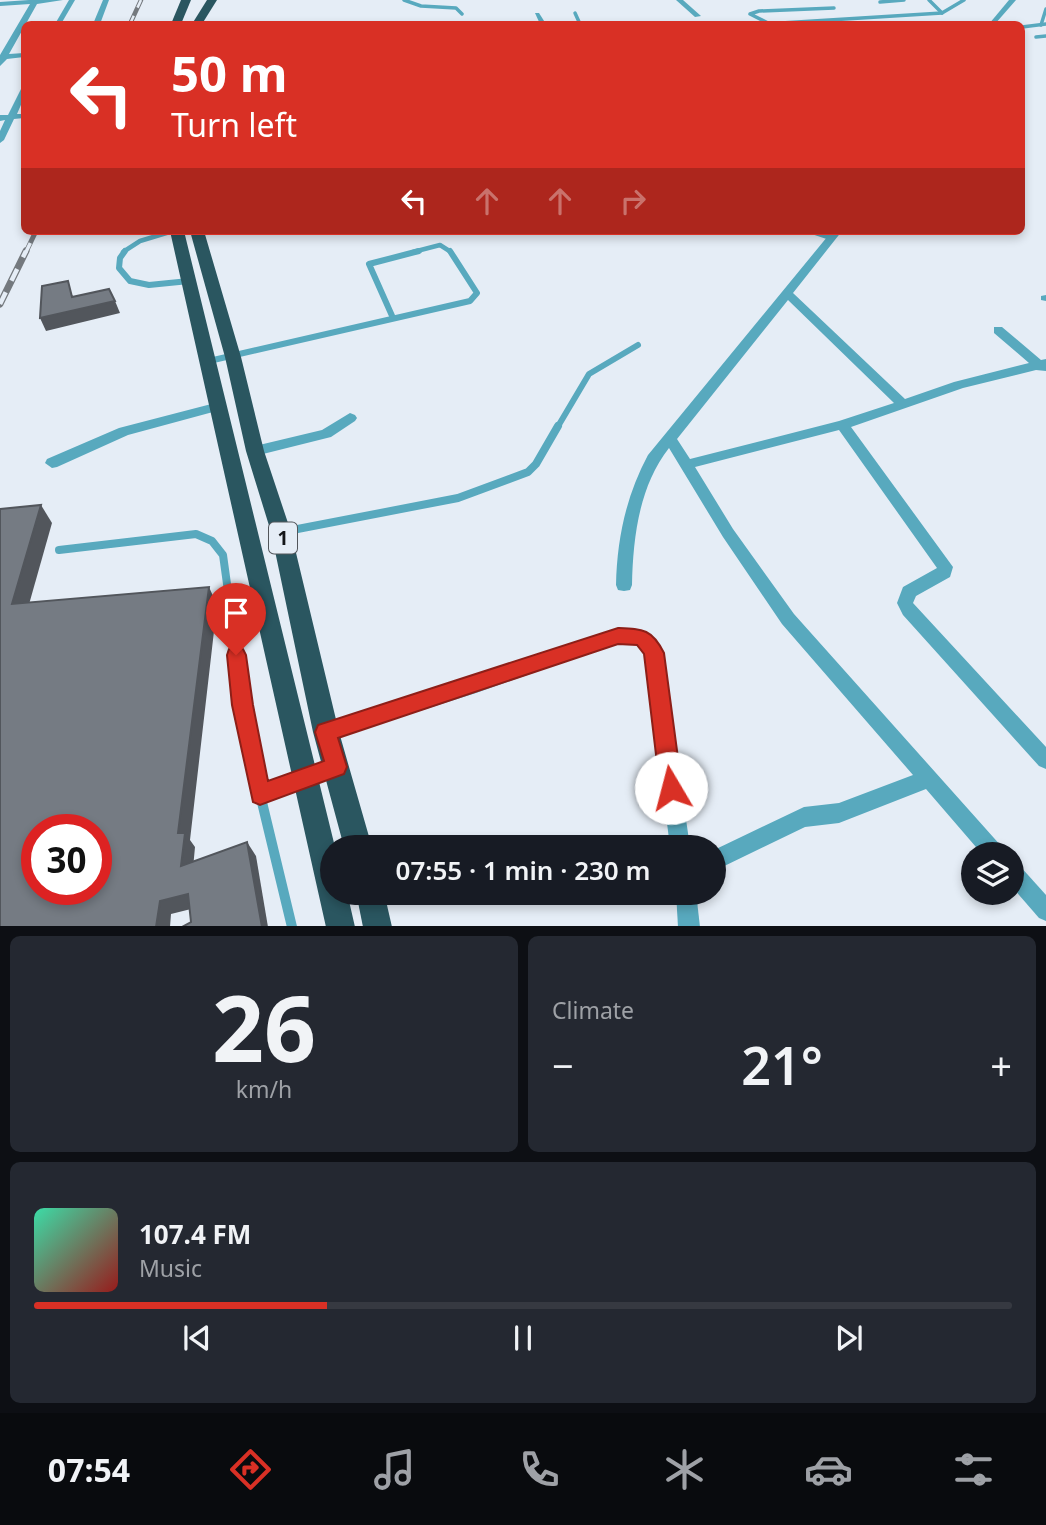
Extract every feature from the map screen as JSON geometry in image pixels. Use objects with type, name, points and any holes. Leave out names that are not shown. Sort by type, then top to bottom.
[{"type":"highway","points":[[177,21],[186,0]]},
{"type":"highway","points":[[199,21],[212,0]]},
{"type":"highway","name":"1","points":[[176,235],[190,281],[320,837]]},
{"type":"highway","name":"1","points":[[198,235],[233,357],[255,451],[281,532],[326,732],[355,835]]},
{"type":"highway","name":"1","points":[[336,905],[341,926]]},
{"type":"highway","points":[[373,905],[378,926]]},
{"type":"street","points":[[0,4],[60,0]]},
{"type":"street","points":[[60,21],[72,0]]},
{"type":"street","points":[[97,21],[106,0]]},
{"type":"street","points":[[679,0],[697,16]]},
{"type":"street","points":[[995,21],[1013,0]]},
{"type":"street","points":[[23,21],[35,1]]},
{"type":"street","points":[[537,14],[541,21]]},
{"type":"street","points":[[1,59],[21,25]]},
{"type":"street","points":[[1,59],[21,56]]},
{"type":"street","points":[[0,140],[21,98]]},
{"type":"street","points":[[0,118],[21,116]]},
{"type":"street","points":[[624,585],[624,559],[634,502],[653,459],[834,235]]},
{"type":"street","points":[[788,294],[902,403]]},
{"type":"street","points":[[998,330],[1043,366]]},
{"type":"street","points":[[684,465],[842,425],[902,403],[1043,366]]},
{"type":"street","points":[[52,463],[124,431],[219,406]]},
{"type":"street","points":[[255,451],[326,434],[350,418]]},
{"type":"street","points":[[842,425],[945,567],[944,573],[909,592],[905,603],[909,610],[1046,760]]},
{"type":"street","points":[[669,437],[728,533],[788,618],[984,842]]},
{"type":"street","points":[[326,732],[477,685],[618,636],[640,637],[648,642],[654,653],[678,835]]},
{"type":"street","points":[[726,855],[804,817],[839,813],[928,779]]},
{"type":"street","points":[[1024,886],[1046,911]]},
{"type":"street","points":[[687,905],[689,926]]},
{"type":"lane","points":[[404,0],[421,6],[456,8],[462,14]]},
{"type":"lane","points":[[880,2],[904,0]]},
{"type":"lane","points":[[929,0],[942,13]]},
{"type":"lane","points":[[814,21],[942,13],[964,0]]},
{"type":"lane","points":[[761,21],[750,14],[759,11],[834,8]]},
{"type":"lane","points":[[1025,27],[1044,25],[1045,11]]},
{"type":"lane","points":[[575,13],[579,21]]},
{"type":"lane","points":[[1036,37],[1046,36]]},
{"type":"lane","points":[[163,235],[131,246],[121,253],[118,263],[120,272],[127,280],[137,283],[190,281]]},
{"type":"lane","points":[[208,361],[470,301],[477,293],[449,248],[440,245],[369,264],[393,318]]},
{"type":"lane","points":[[281,532],[458,498],[528,472],[536,464],[589,374],[638,345]]},
{"type":"lane","points":[[59,550],[196,534],[209,537],[217,545],[223,555],[243,705],[260,794],[292,926]]},
{"type":"lane","points":[[260,794],[336,767]]},
{"type":"building","points":[[68,281],[72,297],[109,289],[115,301],[40,318],[42,286]]},
{"type":"building","points":[[41,505],[12,604],[209,587],[178,833],[185,833],[181,866],[247,842],[262,926],[184,926],[191,922],[188,894],[160,901],[156,926],[0,926],[0,509]]},
{"type":"railway","points":[[131,21],[141,0]]},
{"type":"railway","points":[[26,252],[34,235]]},
{"type":"railway","points":[[0,304],[26,251]]},
{"type":"route","points":[[236,655],[260,794],[336,767],[326,732],[477,685],[618,636],[640,637],[648,642],[654,653],[671,788]]}]
